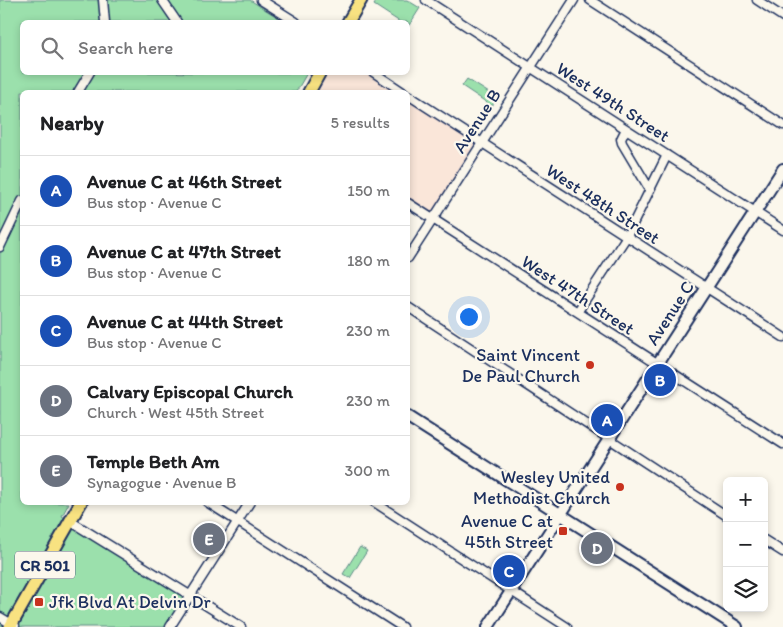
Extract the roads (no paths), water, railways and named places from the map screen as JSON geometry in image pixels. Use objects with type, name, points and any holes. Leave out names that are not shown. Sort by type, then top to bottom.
[{"type":"main road","points":[[349,20],[361,0]]},
{"type":"main road","points":[[309,90],[318,75]]},
{"type":"main road","name":"Avenue C","points":[[488,627],[783,168]]},
{"type":"main road","points":[[410,418],[737,627]]},
{"type":"main road","name":"CR 501","points":[[13,626],[78,505]]},
{"type":"street","points":[[103,0],[106,20]]},
{"type":"street","points":[[162,0],[176,20]]},
{"type":"street","points":[[261,0],[293,20]]},
{"type":"street","name":"West 49th Street","points":[[426,0],[783,230]]},
{"type":"street","name":"Avenue B","points":[[410,255],[574,0]]},
{"type":"street","points":[[590,0],[783,125]]},
{"type":"street","points":[[757,0],[783,17]]},
{"type":"street","points":[[79,90],[88,75]]},
{"type":"street","points":[[378,75],[401,90]]},
{"type":"street","name":"West 48th Street","points":[[410,96],[783,337]]},
{"type":"street","points":[[626,129],[621,139],[622,143],[650,190]]},
{"type":"street","points":[[578,311],[627,236],[667,155]]},
{"type":"street","name":"West 47th Street","points":[[410,204],[783,444]]},
{"type":"street","points":[[0,247],[20,205]]},
{"type":"street","points":[[410,308],[608,440],[723,513]]},
{"type":"street","points":[[212,505],[402,627]]},
{"type":"street","points":[[170,627],[248,505]]},
{"type":"street","points":[[379,505],[567,627]]},
{"type":"street","points":[[70,521],[241,627]]},
{"type":"street","points":[[768,543],[783,552]]},
{"type":"street","points":[[0,617],[13,626]]},
{"type":"place","name":"Saint Vincent De Paul Church","points":[[590,365]]},
{"type":"place","name":"Avenue C at 47th Street","points":[[660,380]]},
{"type":"place","name":"Avenue C at 46th Street","points":[[607,420]]},
{"type":"place","name":"Wesley United Methodist Church","points":[[620,487]]},
{"type":"place","name":"Avenue C at 45th Street","points":[[563,531]]},
{"type":"place","name":"Temple Beth Am","points":[[209,539]]},
{"type":"place","name":"Calvary Episcopal Church","points":[[597,548]]},
{"type":"place","name":"Avenue C at 44th Street","points":[[509,571]]},
{"type":"place","name":"Jfk Blvd At Delvin Dr","points":[[39,602]]}]
